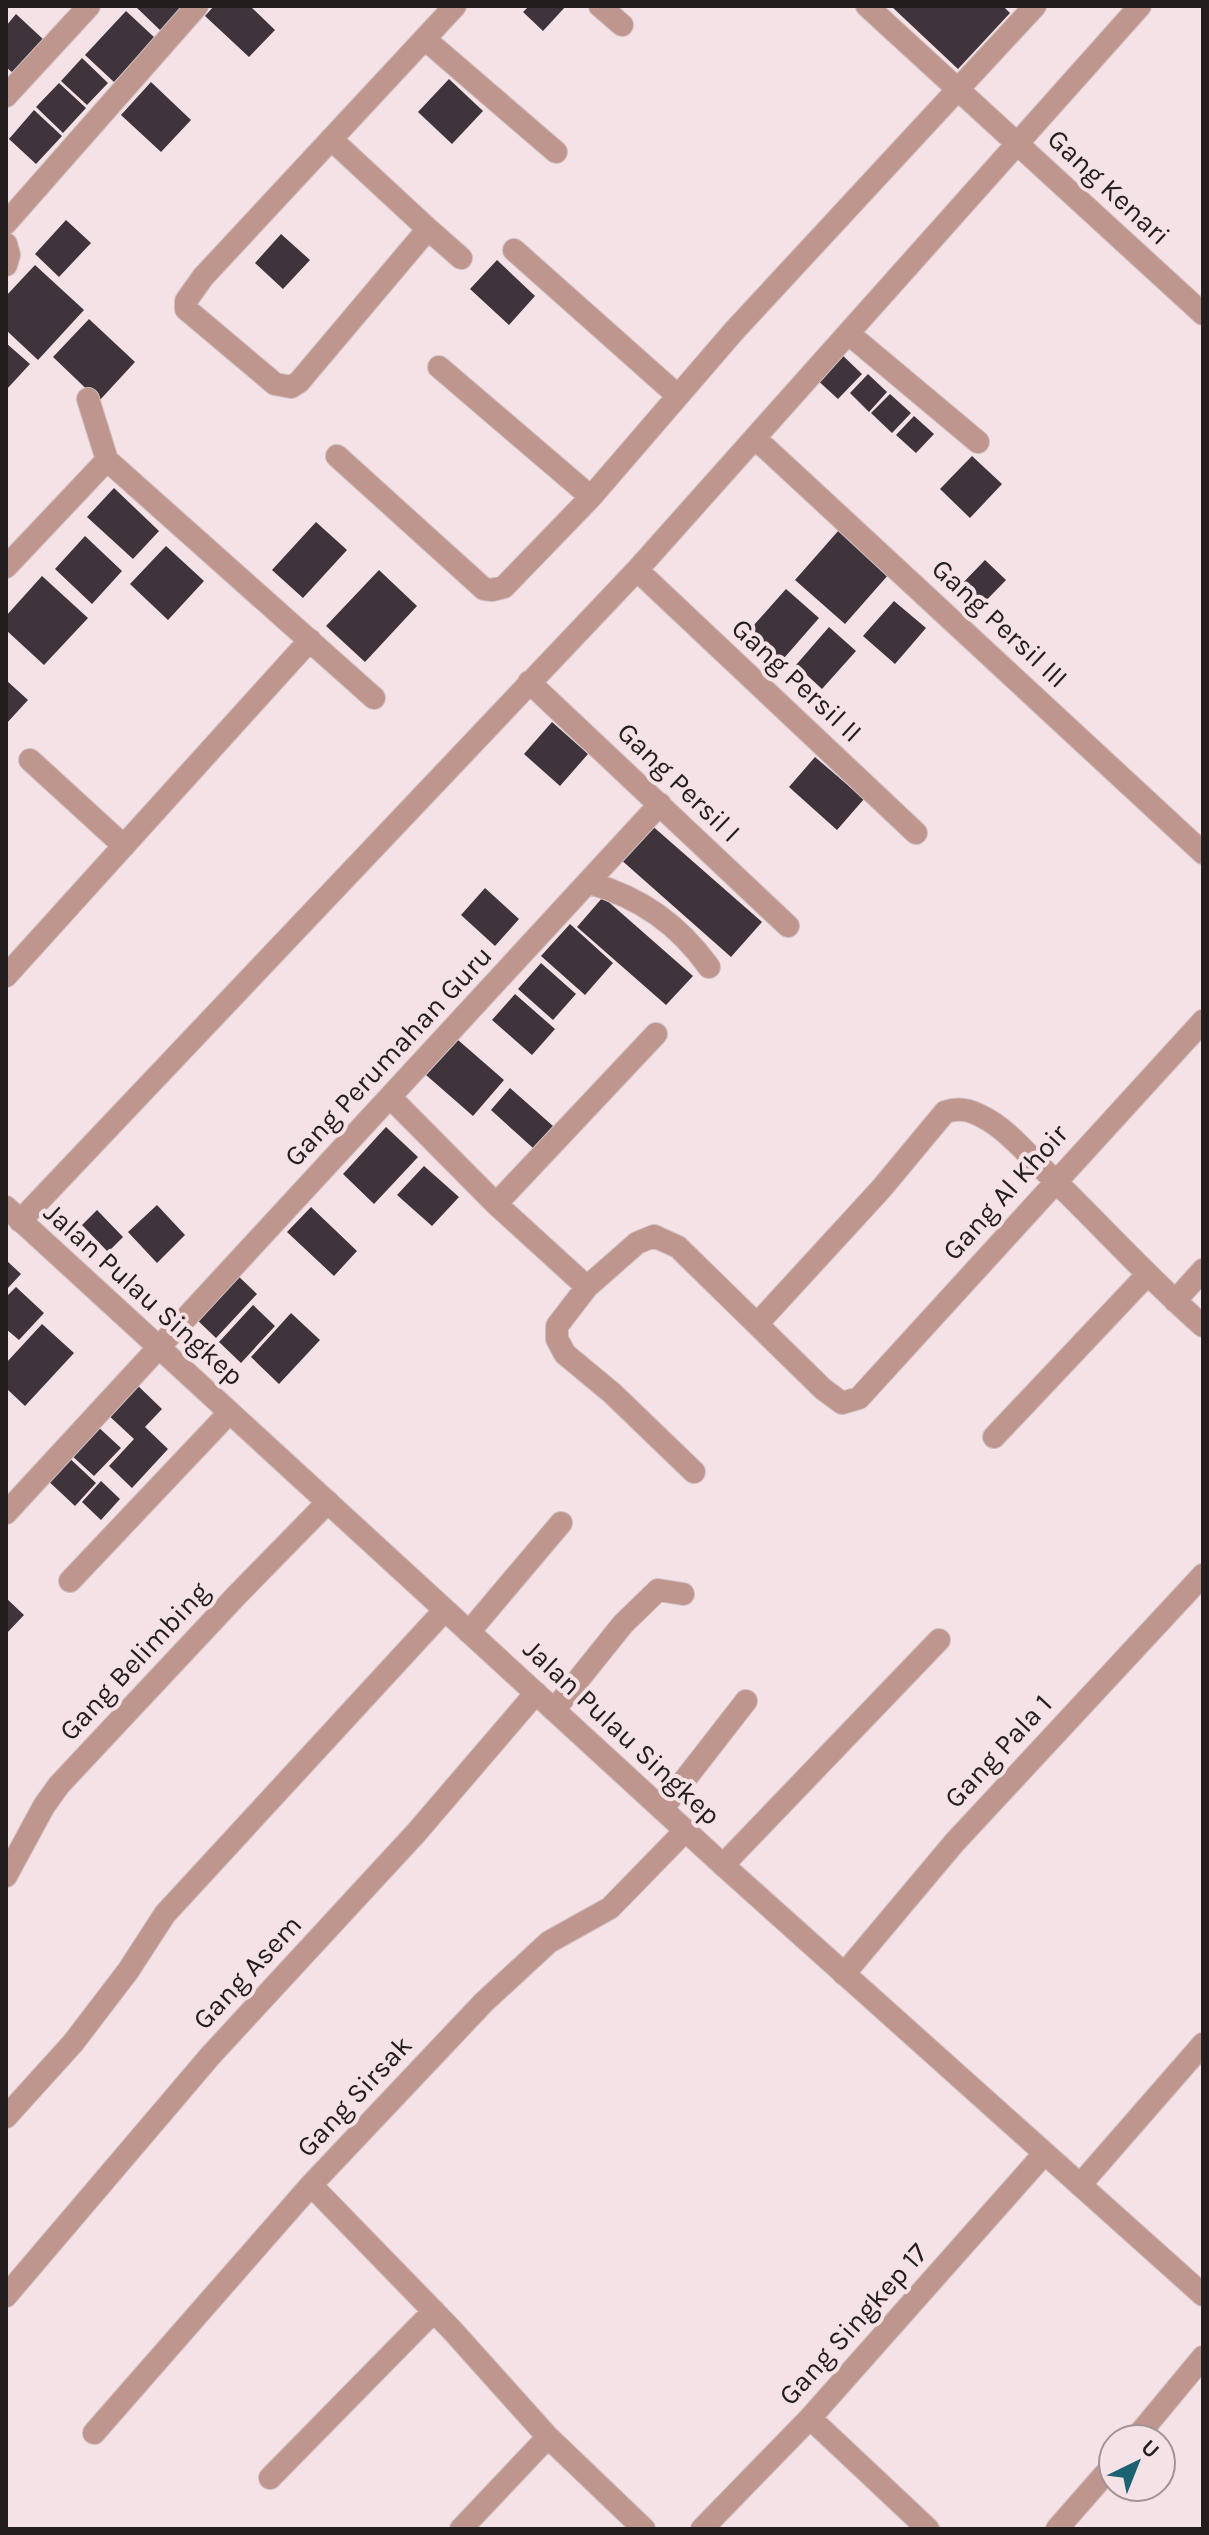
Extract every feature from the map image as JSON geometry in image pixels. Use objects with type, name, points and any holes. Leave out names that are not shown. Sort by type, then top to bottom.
[{"type":"street","points":[[6,96],[89,6]]},
{"type":"street","points":[[6,223],[197,6]]},
{"type":"street","points":[[428,229],[299,382],[291,387],[275,384],[186,309],[186,301],[203,277],[455,6]]},
{"type":"street","points":[[600,6],[622,25]]},
{"type":"street","name":"Gang Kenari","points":[[867,6],[1203,314]]},
{"type":"street","points":[[337,456],[484,589],[504,587],[591,497],[677,395],[966,98],[1035,6]]},
{"type":"street","points":[[13,1214],[637,570],[1140,6]]},
{"type":"street","points":[[426,40],[556,152]]},
{"type":"street","points":[[331,139],[461,258]]},
{"type":"street","points":[[6,244],[9,255],[6,265]]},
{"type":"street","points":[[514,250],[677,395]]},
{"type":"street","points":[[849,334],[978,442]]},
{"type":"street","points":[[439,367],[591,497]]},
{"type":"street","points":[[88,399],[107,460],[374,698]]},
{"type":"street","name":"Gang Persil III","points":[[755,438],[1203,853]]},
{"type":"street","points":[[6,567],[107,460]]},
{"type":"street","name":"Gang Persil II","points":[[637,570],[916,833]]},
{"type":"street","points":[[6,976],[310,640]]},
{"type":"street","name":"Gang Persil I","points":[[529,682],[788,926]]},
{"type":"street","points":[[30,760],[124,846]]},
{"type":"street","name":"Gang Perumahan Guru","points":[[6,1513],[660,804]]},
{"type":"street","points":[[590,883],[613,889],[659,913],[693,945],[709,967]]},
{"type":"street","name":"Gang Al Khoir","points":[[758,1323],[823,1389],[842,1403],[859,1398],[1203,1021]]},
{"type":"street","points":[[496,1204],[656,1034]]},
{"type":"street","points":[[390,1097],[496,1204],[587,1287]]},
{"type":"street","points":[[694,1472],[612,1393],[565,1354],[557,1339],[557,1326],[587,1287],[637,1243],[654,1236],[678,1247],[758,1323],[881,1189],[945,1112],[956,1108],[966,1109],[993,1123],[1203,1326]]},
{"type":"street","name":"Jalan Pulau Singkep","points":[[13,1214],[723,1865],[1203,2295]]},
{"type":"street","points":[[1175,1301],[1203,1270]]},
{"type":"street","points":[[994,1437],[1147,1275]]},
{"type":"street","points":[[70,1581],[229,1413]]},
{"type":"street","name":"Gang Belimbing","points":[[6,1876],[59,1785],[328,1502]]},
{"type":"street","points":[[469,1632],[561,1523]]},
{"type":"street","name":"Gang Pala 1","points":[[844,1974],[954,1843],[1203,1575]]},
{"type":"street","points":[[554,1710],[623,1624],[658,1590],[683,1594]]},
{"type":"street","points":[[6,2117],[82,2031],[128,1971],[165,1914],[444,1611]]},
{"type":"street","points":[[723,1865],[939,1640]]},
{"type":"street","name":"Gang Asem","points":[[6,2296],[211,2055],[416,1833],[536,1693]]},
{"type":"street","points":[[662,1809],[746,1701]]},
{"type":"street","name":"Gang Sirsak","points":[[94,2433],[311,2185],[484,2002],[549,1942],[610,1908],[686,1830]]},
{"type":"street","points":[[1080,2185],[1203,2044]]},
{"type":"street","name":"Gang Singkep 17","points":[[711,2526],[1044,2154]]},
{"type":"street","points":[[311,2185],[434,2311],[548,2437],[644,2529]]},
{"type":"street","points":[[270,2478],[434,2311]]},
{"type":"street","points":[[1148,2423],[1203,2357]]},
{"type":"street","points":[[810,2418],[928,2529]]},
{"type":"street","points":[[461,2529],[548,2437]]},
{"type":"street","points":[[1057,2529],[1097,2483]]},
{"type":"building","points":[[135,6],[180,6],[182,8],[161,31]]},
{"type":"building","points":[[214,6],[250,6],[275,30],[249,57],[205,16]]},
{"type":"building","points":[[529,6],[566,6],[543,31],[523,12]]},
{"type":"building","points":[[891,6],[1003,6],[1010,13],[958,69]]},
{"type":"building","points":[[126,11],[155,38],[114,82],[85,55]]},
{"type":"building","points":[[16,14],[44,40],[13,73],[6,67],[6,26]]},
{"type":"building","points":[[82,58],[108,83],[87,105],[61,81]]},
{"type":"building","points":[[449,79],[483,111],[452,144],[418,112]]},
{"type":"building","points":[[151,82],[191,120],[161,152],[121,115]]},
{"type":"building","points":[[59,83],[86,108],[63,133],[36,107]]},
{"type":"building","points":[[34,110],[62,136],[36,164],[9,139]]},
{"type":"building","points":[[66,220],[91,243],[59,277],[35,254]]},
{"type":"building","points":[[281,234],[310,260],[283,289],[255,263]]},
{"type":"building","points":[[497,260],[535,296],[509,325],[470,289]]},
{"type":"building","points":[[35,265],[84,310],[38,360],[6,330],[6,296]]},
{"type":"building","points":[[89,319],[135,362],[99,401],[53,357]]},
{"type":"building","points":[[6,343],[30,364],[6,390]]},
{"type":"building","points":[[838,351],[862,374],[838,399],[814,377]]},
{"type":"building","points":[[868,374],[887,392],[869,412],[850,393]]},
{"type":"building","points":[[890,394],[911,413],[892,433],[871,413]]},
{"type":"building","points":[[914,416],[934,434],[916,453],[896,435]]},
{"type":"building","points":[[972,456],[1002,484],[970,518],[940,489]]},
{"type":"building","points":[[114,488],[159,531],[133,559],[87,517]]},
{"type":"building","points":[[316,522],[347,550],[303,598],[272,570]]},
{"type":"building","points":[[839,530],[889,574],[845,624],[795,580]]},
{"type":"building","points":[[85,536],[122,571],[92,604],[55,569]]},
{"type":"building","points":[[166,546],[204,581],[168,620],[130,584]]},
{"type":"building","points":[[985,560],[1006,580],[976,611],[955,591]]},
{"type":"building","points":[[379,570],[417,606],[365,662],[326,626]]},
{"type":"building","points":[[42,576],[88,618],[44,665],[6,630],[6,616]]},
{"type":"building","points":[[786,589],[819,618],[778,665],[745,635]]},
{"type":"building","points":[[894,601],[926,628],[895,664],[863,636]]},
{"type":"building","points":[[829,627],[856,651],[822,689],[796,665]]},
{"type":"building","points":[[6,680],[28,700],[6,724]]},
{"type":"building","points":[[552,722],[588,754],[560,786],[524,754]]},
{"type":"building","points":[[815,757],[864,799],[837,830],[789,787]]},
{"type":"building","points":[[649,823],[762,922],[731,957],[619,858]]},
{"type":"building","points":[[485,888],[519,919],[495,946],[461,915]]},
{"type":"building","points":[[603,897],[693,976],[666,1005],[577,927]]},
{"type":"building","points":[[570,924],[613,963],[585,995],[541,956]]},
{"type":"building","points":[[541,963],[576,994],[553,1020],[518,989]]},
{"type":"building","points":[[515,994],[555,1029],[532,1055],[492,1020]]},
{"type":"building","points":[[458,1040],[504,1080],[473,1116],[426,1075]]},
{"type":"building","points":[[510,1088],[553,1126],[533,1148],[491,1110]]},
{"type":"building","points":[[386,1127],[418,1157],[374,1204],[343,1174]]},
{"type":"building","points":[[424,1166],[459,1197],[432,1226],[397,1195]]},
{"type":"building","points":[[157,1205],[185,1235],[157,1263],[128,1232]]},
{"type":"building","points":[[311,1207],[357,1251],[334,1276],[287,1232]]},
{"type":"building","points":[[97,1210],[123,1237],[108,1252],[82,1225]]},
{"type":"building","points":[[6,1260],[21,1274],[6,1290]]},
{"type":"building","points":[[235,1273],[257,1294],[216,1338],[194,1317]]},
{"type":"building","points":[[16,1287],[44,1313],[19,1340],[6,1329],[6,1297]]},
{"type":"building","points":[[253,1305],[275,1326],[241,1363],[219,1342]]},
{"type":"building","points":[[291,1313],[320,1340],[279,1384],[251,1357]]},
{"type":"building","points":[[42,1324],[74,1353],[25,1406],[6,1388],[6,1363]]},
{"type":"building","points":[[134,1382],[162,1409],[145,1427],[168,1449],[132,1488],[109,1466],[134,1439],[106,1413]]},
{"type":"building","points":[[96,1425],[121,1448],[94,1476],[70,1454]]},
{"type":"building","points":[[65,1454],[96,1483],[75,1506],[44,1477]]},
{"type":"building","points":[[101,1481],[120,1499],[101,1520],[82,1502]]},
{"type":"building","points":[[6,1598],[24,1615],[6,1634]]}]
